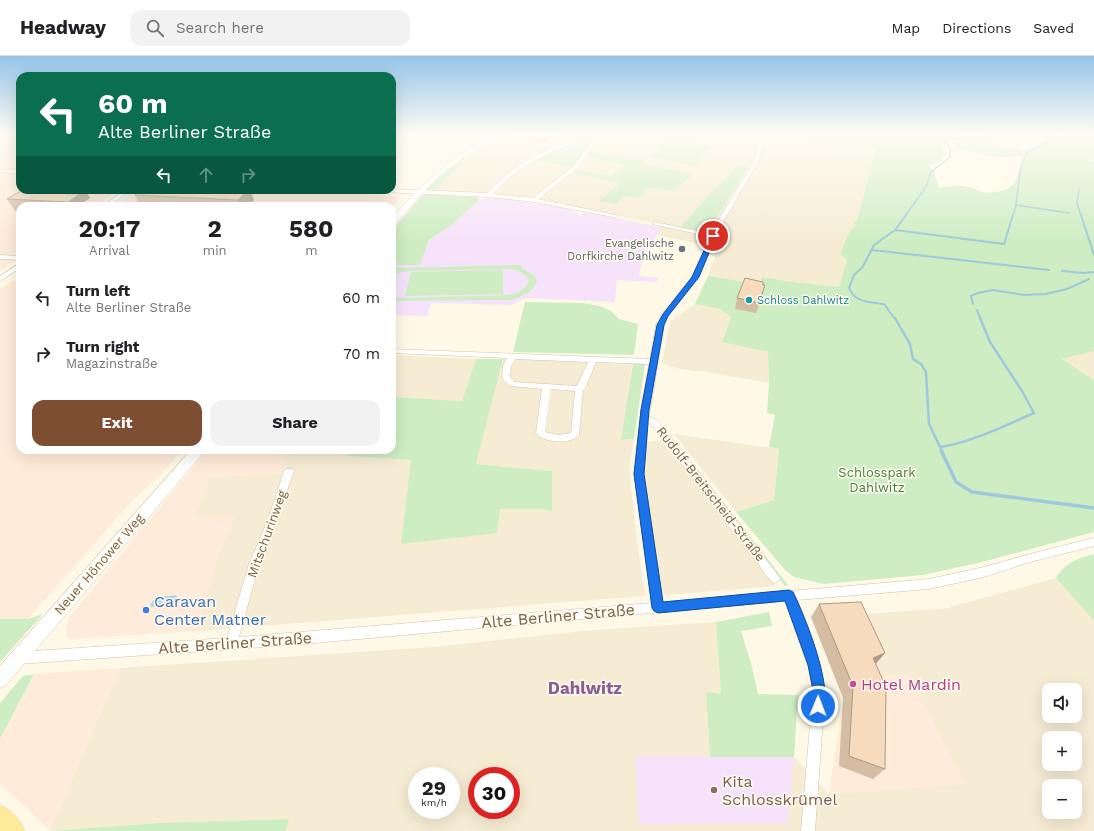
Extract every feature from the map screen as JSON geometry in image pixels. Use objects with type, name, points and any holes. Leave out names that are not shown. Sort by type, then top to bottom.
[{"type":"main road","points":[[396,218],[418,192],[444,170]]},
{"type":"main road","name":"Neuer Hönower Weg","points":[[0,679],[196,454]]},
{"type":"main road","points":[[0,817],[13,831]]},
{"type":"street","points":[[490,195],[502,180],[516,170]]},
{"type":"street","points":[[534,200],[573,170]]},
{"type":"street","name":"Rudolf-Breitscheid-Straße","points":[[751,170],[713,236],[695,277],[665,316],[660,325],[644,419],[654,422],[692,468],[775,578]]},
{"type":"street","points":[[0,171],[16,172]]},
{"type":"street","points":[[396,191],[490,195],[534,200],[616,217]]},
{"type":"street","points":[[111,202],[122,194]]},
{"type":"street","points":[[655,224],[713,236]]},
{"type":"street","points":[[0,257],[16,258]]},
{"type":"street","points":[[0,279],[16,268]]},
{"type":"street","points":[[0,273],[8,273]]},
{"type":"street","points":[[396,351],[653,362]]},
{"type":"street","points":[[512,356],[507,366],[506,378],[514,384],[579,389]]},
{"type":"street","points":[[546,386],[540,433],[546,437],[570,438],[575,435],[579,389],[582,387],[593,359]]},
{"type":"street","points":[[644,419],[639,474],[658,608]]},
{"type":"street","name":"Mitschurinweg","points":[[232,643],[254,564],[258,558],[278,505],[289,471]]},
{"type":"street","name":"Alte Berliner Straße","points":[[18,658],[232,643],[929,584],[984,572],[1030,558],[1094,542]]},
{"type":"street","points":[[789,595],[814,665],[819,690],[808,831]]},
{"type":"shaded area","points":[[0,170],[16,170],[16,194],[113,194],[102,202],[16,202],[16,260],[0,271]]},
{"type":"shaded area","points":[[456,170],[871,170],[858,218],[855,220],[857,225],[849,232],[840,254],[847,260],[839,287],[762,277],[761,284],[708,276],[718,248],[657,235],[661,224],[531,199],[487,193],[434,191]]},
{"type":"shaded area","points":[[132,194],[362,194],[401,197],[396,203],[121,202]]},
{"type":"shaded area","points":[[492,197],[558,207],[579,213],[578,215],[581,216],[585,212],[660,227],[657,235],[643,257],[639,276],[659,278],[656,282],[617,280],[615,302],[525,298],[512,305],[431,303],[427,316],[396,315],[396,265],[420,265],[429,240],[453,224],[479,200]]},
{"type":"shaded area","points":[[12,281],[16,281],[16,454],[179,454],[167,468],[129,504],[28,619],[0,619],[0,289]]},
{"type":"shaded area","points":[[695,304],[720,309],[731,317],[722,342],[768,352],[769,383],[701,371],[680,369],[662,363],[670,322]]},
{"type":"shaded area","points":[[1094,351],[1094,380],[1061,358]]},
{"type":"shaded area","points":[[396,355],[476,359],[462,401],[396,397]]},
{"type":"shaded area","points":[[503,359],[632,364],[622,440],[634,439],[629,468],[637,542],[645,594],[643,596],[196,631],[217,560],[234,517],[195,517],[210,477],[279,474],[286,454],[348,454],[347,456],[411,460],[500,509],[543,509],[552,511],[552,471],[476,464]]},
{"type":"shaded area","points":[[674,434],[779,449],[774,500],[736,512]]},
{"type":"shaded area","points":[[665,440],[776,586],[667,595],[660,592],[645,482],[647,442]]},
{"type":"shaded area","points":[[204,454],[286,454],[279,474],[210,477],[195,517],[235,516],[217,560],[196,631],[70,639],[66,634],[66,625],[70,616]]},
{"type":"shaded area","points":[[1056,578],[1094,621],[1094,831],[286,831],[289,819],[158,823],[50,831],[120,668],[434,647],[593,630],[716,622],[721,694],[706,693],[710,757],[794,757],[829,794],[965,784],[909,674],[879,677],[852,615],[951,608],[950,607]]},
{"type":"shaded area","points":[[852,615],[879,676],[909,674],[966,784],[829,794],[843,698],[811,617]]},
{"type":"shaded area","points":[[120,668],[50,831],[0,783],[0,739],[34,674]]},
{"type":"shaded area","name":"Kita Schlosskrümel","points":[[635,756],[794,757],[788,823],[639,824]]},
{"type":"green space","points":[[448,170],[456,170],[434,191],[426,189]]},
{"type":"green space","points":[[579,170],[612,176],[619,170],[673,170],[693,174],[674,191],[647,187],[640,198],[624,196],[616,204],[599,201],[620,183],[575,174]]},
{"type":"green space","points":[[734,170],[746,170],[715,220],[709,234],[680,228],[707,197]]},
{"type":"green space","name":"Schlosspark Dahlwitz","points":[[870,170],[933,170],[939,188],[964,186],[989,193],[1003,191],[1015,184],[1018,170],[1094,170],[1094,351],[1062,359],[1094,380],[1094,532],[982,562],[923,575],[824,584],[794,577],[785,570],[736,512],[774,500],[779,449],[769,447],[775,415],[767,413],[769,383],[768,352],[722,342],[731,317],[720,309],[695,304],[708,276],[760,284],[762,277],[839,287],[847,260],[840,254],[849,232],[856,225],[854,223],[858,218]]},
{"type":"green space","points":[[424,193],[477,197],[480,199],[453,224],[429,240],[420,265],[396,265],[396,226]]},
{"type":"green space","points":[[521,265],[522,268],[535,276],[537,282],[529,292],[511,300],[396,301],[396,297],[508,295],[525,288],[529,282],[523,274],[518,271],[508,269],[407,271],[396,274],[396,268]]},
{"type":"green space","points":[[503,270],[503,294],[405,296],[411,272]]},
{"type":"green space","points":[[525,302],[582,303],[600,306],[611,311],[619,319],[638,324],[634,355],[513,352]]},
{"type":"green space","points":[[476,359],[503,359],[476,464],[552,471],[552,512],[543,509],[500,509],[497,533],[401,544],[411,460],[347,456],[348,454],[396,454],[396,397],[462,401]]},
{"type":"green space","points":[[633,363],[645,364],[634,439],[621,440]]},
{"type":"green space","points":[[696,470],[698,470],[788,585],[785,586]]},
{"type":"green space","points":[[1094,554],[1094,621],[1056,578],[1064,568],[1072,562]]},
{"type":"green space","points":[[769,612],[772,626],[741,631],[752,667],[758,694],[798,695],[794,757],[710,757],[706,692],[721,694],[716,622]]},
{"type":"green space","points":[[43,614],[0,662],[0,619],[28,619]]},
{"type":"green space","points":[[34,674],[0,739],[0,703],[23,676]]},
{"type":"green space","points":[[289,819],[286,831],[50,831],[158,823]]},
{"type":"water","points":[[176,596],[177,600],[172,605],[151,606],[155,598]]},
{"type":"building","points":[[16,194],[80,194],[68,202],[7,199]]},
{"type":"building","points":[[136,194],[244,194],[238,200],[135,195]]},
{"type":"building","points":[[745,278],[763,282],[763,285],[765,285],[759,303],[737,298]]},
{"type":"building","points":[[861,602],[885,653],[873,658],[886,687],[885,769],[849,756],[853,686],[819,604]]},
{"type":"waterway","points":[[905,216],[926,187],[931,172],[933,170]]},
{"type":"waterway","points":[[1016,205],[1021,170]]},
{"type":"waterway","points":[[1079,189],[1077,203],[1081,216]]},
{"type":"waterway","points":[[1013,216],[1016,205]]},
{"type":"waterway","points":[[1016,205],[1069,213]]},
{"type":"waterway","points":[[895,230],[906,215]]},
{"type":"waterway","points":[[895,230],[1004,244],[1013,215]]},
{"type":"waterway","points":[[1081,215],[1094,255]]},
{"type":"waterway","points":[[895,230],[874,245],[862,268],[854,275],[849,288],[855,297],[859,299],[884,304],[895,319]]},
{"type":"waterway","points":[[872,250],[1049,270]]},
{"type":"waterway","points":[[1062,271],[1083,273],[1094,272]]},
{"type":"waterway","points":[[973,304],[971,296],[978,293],[993,290],[1024,295],[1046,294],[1067,289],[1089,279]]},
{"type":"waterway","points":[[977,310],[981,319]]},
{"type":"waterway","points":[[895,318],[910,344],[913,359],[921,364],[926,372],[929,424],[940,447]]},
{"type":"waterway","points":[[940,447],[976,438],[1034,413],[1022,391],[990,342],[980,318]]},
{"type":"waterway","points":[[940,447],[942,451]]},
{"type":"waterway","points":[[941,450],[956,482],[972,492],[1094,508]]},
{"type":"place","name":"Evangelische Dorfkirche Dahlwitz","points":[[682,249]]},
{"type":"place","name":"Schloss Dahlwitz","points":[[749,300]]},
{"type":"place","name":"Caravan Center Matner","points":[[146,610]]},
{"type":"place","name":"Hotel Mardin","points":[[853,684]]},
{"type":"place","name":"Kita Schlosskrümel","points":[[714,790]]},
{"type":"district","name":"Dahlwitz","points":[[585,688]]},
{"type":"route","points":[[713,236],[695,277],[665,316],[660,325],[645,410],[640,449],[639,474],[658,608],[789,595],[814,665],[819,690],[818,706]]}]
